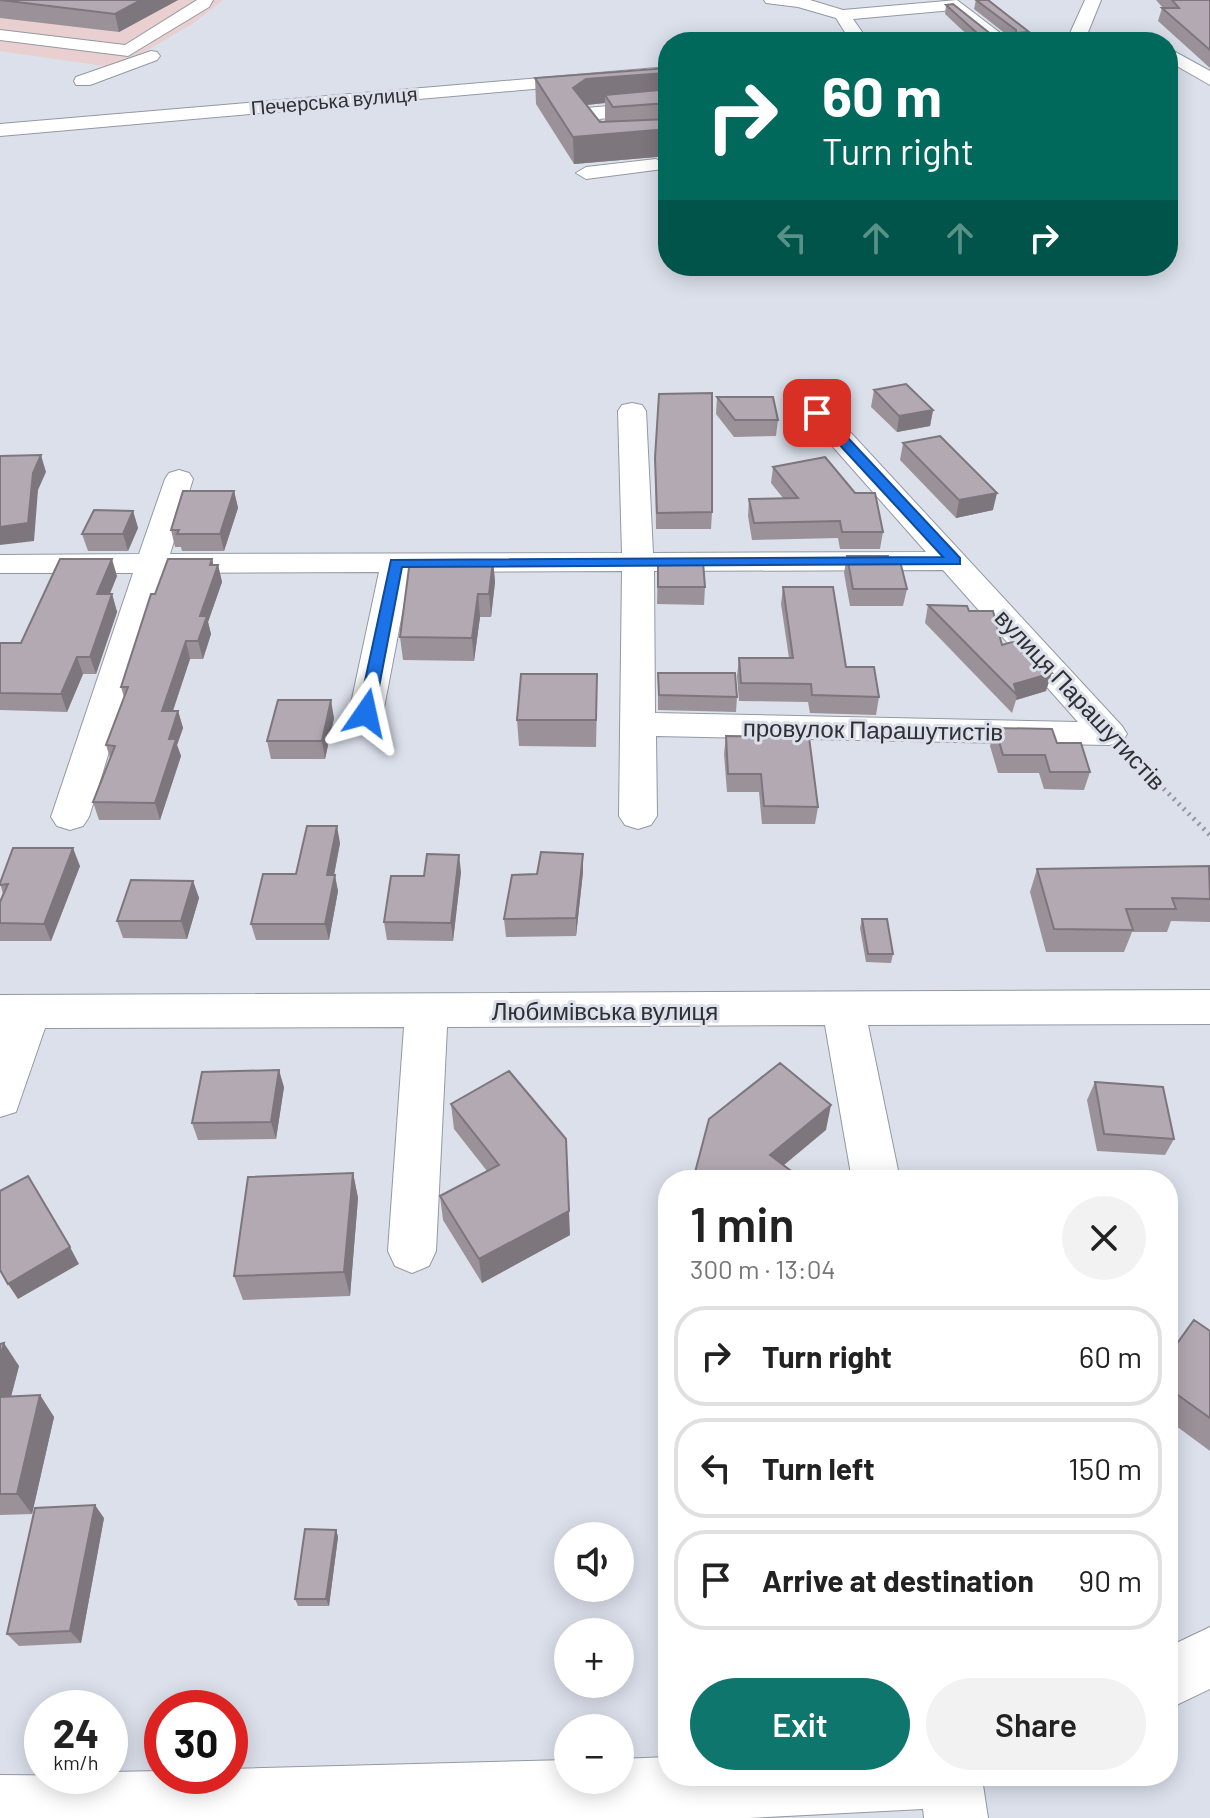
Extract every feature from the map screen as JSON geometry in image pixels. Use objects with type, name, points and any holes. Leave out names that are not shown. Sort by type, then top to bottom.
[{"type":"street","points":[[51,127],[71,91],[205,0]]},
{"type":"street","points":[[772,0],[799,2],[842,15],[957,5],[991,32]]},
{"type":"street","points":[[1079,32],[1093,0]]},
{"type":"street","points":[[842,15],[853,32]]},
{"type":"street","points":[[0,35],[128,51]]},
{"type":"street","points":[[71,91],[165,49]]},
{"type":"street","points":[[1178,51],[1196,50]]},
{"type":"street","points":[[1178,58],[1210,79]]},
{"type":"street","name":"Печерська вулиця","points":[[0,130],[658,73]]},
{"type":"street","points":[[609,105],[596,89],[658,84]]},
{"type":"street","points":[[651,155],[607,142],[586,114],[609,105],[658,107]]},
{"type":"street","points":[[586,173],[651,155]]},
{"type":"street","points":[[632,411],[638,562],[638,816]]},
{"type":"street","name":"вулиця Парашутистів","points":[[817,413],[955,561],[1109,734]]},
{"type":"street","points":[[70,817],[179,479]]},
{"type":"street","points":[[0,564],[955,561]]},
{"type":"street","points":[[366,713],[396,563]]},
{"type":"street","name":"провулок Парашутистів","points":[[637,724],[1109,734]]},
{"type":"street","name":"Любимівська вулиця","points":[[14,1012],[1210,1007]]},
{"type":"street","points":[[843,1009],[874,1170]]},
{"type":"street","points":[[412,1251],[427,1010]]},
{"type":"street","points":[[0,1099],[14,1012]]},
{"type":"street","points":[[1178,1674],[1210,1657]]},
{"type":"street","points":[[0,1807],[344,1807],[954,1791]]},
{"type":"path","name":"вулиця Парашутистів","points":[[1109,734],[1210,835]]},
{"type":"shaded area","points":[[0,0],[223,0],[192,24],[117,68],[0,51]]},
{"type":"building","points":[[0,0],[141,0],[115,14]]},
{"type":"building","points":[[976,0],[988,0],[1029,32],[1016,30]]},
{"type":"building","points":[[1172,0],[1210,0],[1210,50],[1162,8],[1179,8]]},
{"type":"building","points":[[953,4],[988,32],[976,32],[946,5]]},
{"type":"building","points":[[658,69],[658,74],[586,79],[573,88],[600,122],[658,119],[658,130],[573,137],[535,78]]},
{"type":"building","points":[[658,90],[658,104],[613,107],[605,95]]},
{"type":"building","points":[[906,384],[933,410],[899,416],[874,390]]},
{"type":"building","points":[[712,393],[712,512],[657,513],[655,458],[659,394]]},
{"type":"building","points":[[717,397],[773,397],[778,420],[735,420]]},
{"type":"building","points":[[940,436],[997,493],[959,500],[903,443]]},
{"type":"building","points":[[41,455],[33,473],[28,523],[0,527],[0,456]]},
{"type":"building","points":[[825,457],[855,493],[875,493],[883,532],[842,532],[840,521],[754,523],[749,499],[798,498],[773,467]]},
{"type":"building","points":[[183,491],[234,491],[220,534],[177,534],[179,530],[171,530]]},
{"type":"building","points":[[94,510],[133,511],[123,534],[82,534]]},
{"type":"building","points":[[847,556],[888,556],[889,561],[900,561],[907,589],[853,589]]},
{"type":"building","points":[[60,559],[112,559],[97,594],[112,594],[90,657],[77,657],[61,694],[0,693],[0,643],[21,643]]},
{"type":"building","points":[[168,559],[212,559],[210,565],[218,565],[200,616],[207,616],[198,641],[186,641],[162,711],[178,711],[169,739],[176,739],[155,803],[93,802],[115,746],[106,745],[128,687],[121,687],[151,594],[155,594]]},
{"type":"building","points":[[410,560],[493,560],[489,594],[478,594],[472,638],[400,637]]},
{"type":"building","points":[[658,562],[703,562],[705,587],[658,587]]},
{"type":"building","points":[[783,587],[833,587],[846,667],[874,667],[879,697],[812,695],[811,684],[741,683],[739,658],[793,658]]},
{"type":"building","points":[[928,605],[967,606],[969,611],[993,611],[1002,645],[1019,640],[1052,673],[1014,684],[1017,695]]},
{"type":"building","points":[[658,673],[735,673],[737,697],[659,695]]},
{"type":"building","points":[[521,674],[597,674],[596,720],[517,720]]},
{"type":"building","points":[[278,700],[331,700],[322,741],[267,741]]},
{"type":"building","points":[[995,728],[1052,729],[1057,743],[1081,743],[1090,772],[1050,772],[1045,755],[1003,755]]},
{"type":"building","points":[[726,736],[809,737],[818,807],[764,806],[761,774],[728,774]]},
{"type":"building","points":[[307,826],[337,826],[327,875],[335,875],[325,924],[251,924],[263,874],[296,874]]},
{"type":"building","points":[[13,848],[73,848],[44,924],[0,923],[0,902],[8,884],[0,883]]},
{"type":"building","points":[[541,852],[583,854],[576,918],[504,919],[512,875],[537,874]]},
{"type":"building","points":[[427,854],[459,855],[451,923],[384,922],[391,876],[424,876]]},
{"type":"building","points":[[1209,866],[1210,899],[1172,898],[1176,909],[1126,909],[1133,930],[1054,929],[1037,869]]},
{"type":"building","points":[[131,880],[193,881],[181,921],[117,921]]},
{"type":"building","points":[[862,919],[887,919],[893,954],[868,954]]},
{"type":"building","points":[[780,1063],[831,1105],[770,1155],[790,1170],[696,1170],[709,1119]]},
{"type":"building","points":[[279,1070],[271,1122],[192,1123],[202,1072]]},
{"type":"building","points":[[509,1071],[566,1139],[569,1211],[479,1259],[440,1196],[499,1165],[451,1104]]},
{"type":"building","points":[[1095,1082],[1163,1087],[1174,1139],[1104,1134]]},
{"type":"building","points":[[353,1173],[344,1272],[234,1276],[248,1177]]},
{"type":"building","points":[[28,1176],[70,1247],[8,1284],[0,1270],[0,1191]]},
{"type":"building","points":[[1194,1320],[1210,1331],[1210,1418],[1178,1395],[1178,1342]]},
{"type":"building","points":[[40,1395],[17,1494],[0,1494],[0,1397]]},
{"type":"building","points":[[95,1505],[70,1631],[7,1634],[35,1508]]},
{"type":"building","points":[[305,1529],[336,1530],[326,1599],[295,1599]]},
{"type":"route","points":[[366,713],[396,563],[955,561],[817,413]]}]
